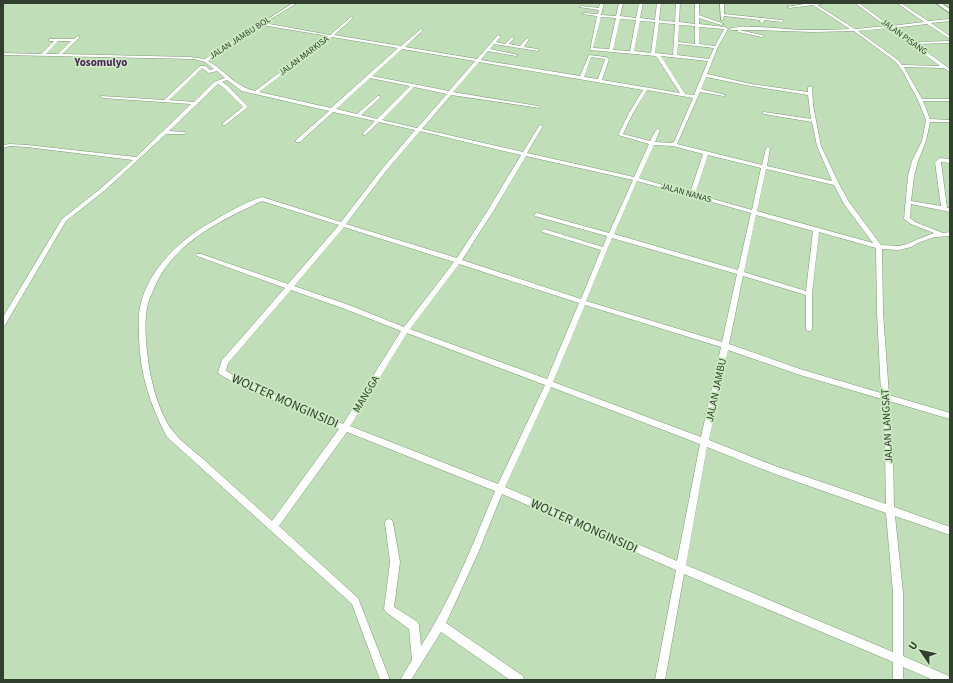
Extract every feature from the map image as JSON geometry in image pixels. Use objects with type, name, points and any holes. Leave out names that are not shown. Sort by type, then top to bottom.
[{"type":"main road","points":[[938,3],[950,11]]},
{"type":"street","name":"JALAN JAMBU BOL","points":[[205,61],[295,3]]},
{"type":"street","points":[[602,3],[591,49],[632,54],[675,56],[711,60]]},
{"type":"street","points":[[611,51],[621,3]]},
{"type":"street","points":[[632,54],[641,3]]},
{"type":"street","points":[[659,3],[656,55],[683,95]]},
{"type":"street","points":[[675,56],[678,3]]},
{"type":"street","points":[[697,3],[697,45]]},
{"type":"street","points":[[722,3],[722,17],[782,20]]},
{"type":"street","points":[[813,3],[855,30],[902,66],[920,100],[928,120],[924,141],[915,161],[911,176],[907,219],[913,223],[942,234]]},
{"type":"street","points":[[789,7],[823,3]]},
{"type":"street","name":"JALAN PISANG","points":[[857,3],[950,71]]},
{"type":"street","points":[[899,3],[929,22],[950,38]]},
{"type":"street","points":[[581,7],[600,9]]},
{"type":"street","points":[[584,14],[697,25],[728,29],[762,36]]},
{"type":"street","points":[[697,16],[728,29],[764,28],[819,31],[855,30],[950,20]]},
{"type":"street","name":"JALAN MARKISA","points":[[255,93],[331,36],[351,18]]},
{"type":"street","points":[[762,19],[764,28]]},
{"type":"street","points":[[261,24],[695,97]]},
{"type":"street","points":[[751,34],[754,28]]},
{"type":"street","points":[[673,145],[716,47],[728,29]]},
{"type":"street","points":[[298,141],[370,78],[421,30]]},
{"type":"street","points":[[288,287],[342,224],[384,170],[499,36]]},
{"type":"street","points":[[50,40],[76,38],[59,55]]},
{"type":"street","points":[[506,45],[512,38]]},
{"type":"street","points":[[521,48],[527,39]]},
{"type":"street","points":[[42,55],[57,40]]},
{"type":"street","points":[[912,43],[950,42]]},
{"type":"street","points":[[492,43],[537,50]]},
{"type":"street","points":[[676,43],[716,47]]},
{"type":"street","points":[[486,50],[516,55]]},
{"type":"street","points":[[3,54],[184,58],[205,61],[217,69],[226,87],[251,113]]},
{"type":"street","points":[[581,78],[590,56],[606,58],[607,59],[600,81]]},
{"type":"street","points":[[902,66],[950,67]]},
{"type":"street","points":[[165,101],[201,67],[204,67],[209,72],[217,69]]},
{"type":"street","points":[[704,75],[758,86],[810,94]]},
{"type":"street","points":[[370,78],[450,94],[538,107]]},
{"type":"street","points":[[3,323],[64,220],[102,190],[137,159],[194,103],[222,80]]},
{"type":"street","name":"JALAN NANAS","points":[[222,80],[255,93],[635,178],[878,247],[899,248],[909,246],[926,237],[950,234]]},
{"type":"street","points":[[365,134],[413,86]]},
{"type":"street","points":[[810,86],[814,121],[819,146],[846,203],[878,247]]},
{"type":"street","points":[[646,89],[631,113],[620,136],[651,143],[673,145],[836,184]]},
{"type":"street","points":[[698,90],[724,95]]},
{"type":"street","points":[[103,97],[194,103]]},
{"type":"street","points":[[358,116],[378,97]]},
{"type":"street","points":[[920,100],[950,100]]},
{"type":"street","points":[[225,124],[246,107]]},
{"type":"street","points":[[764,112],[814,121]]},
{"type":"street","points":[[928,120],[950,121]]},
{"type":"street","name":"MANGGA","points":[[273,527],[345,428],[405,330],[458,260],[491,210],[541,126]]},
{"type":"street","points":[[405,680],[440,625],[478,543],[635,178],[658,130]]},
{"type":"street","points":[[165,132],[183,133]]},
{"type":"street","points":[[3,147],[10,145],[27,146],[137,159]]},
{"type":"street","name":"JALAN JAMBU","points":[[660,680],[704,443],[724,346],[742,273],[753,211],[768,148]]},
{"type":"street","points":[[692,194],[706,153]]},
{"type":"street","points":[[909,202],[947,209],[938,162],[940,160],[950,161]]},
{"type":"street","points":[[385,680],[355,601],[170,434],[156,410],[151,396],[144,358],[144,303],[154,278],[184,244],[207,226],[262,199],[458,260],[582,302],[724,346],[800,372],[950,416]]},
{"type":"street","points":[[537,216],[742,273],[809,294]]},
{"type":"street","points":[[809,329],[809,294],[816,229]]},
{"type":"street","points":[[544,232],[604,250]]},
{"type":"street","name":"JALAN LANGSAT","points":[[878,247],[890,511],[898,593],[898,680]]},
{"type":"street","points":[[199,255],[347,307],[630,413],[704,443],[890,511],[950,531]]},
{"type":"street","name":"WOLTER MONGINSIDI","points":[[288,287],[225,362],[222,372],[243,384],[345,428],[500,489],[945,680]]},
{"type":"street","points":[[389,523],[395,562],[389,609],[414,626],[417,662]]},
{"type":"street","points":[[440,625],[519,680]]},
{"type":"district","name":"Yosomulyo","points":[[101,62]]}]
